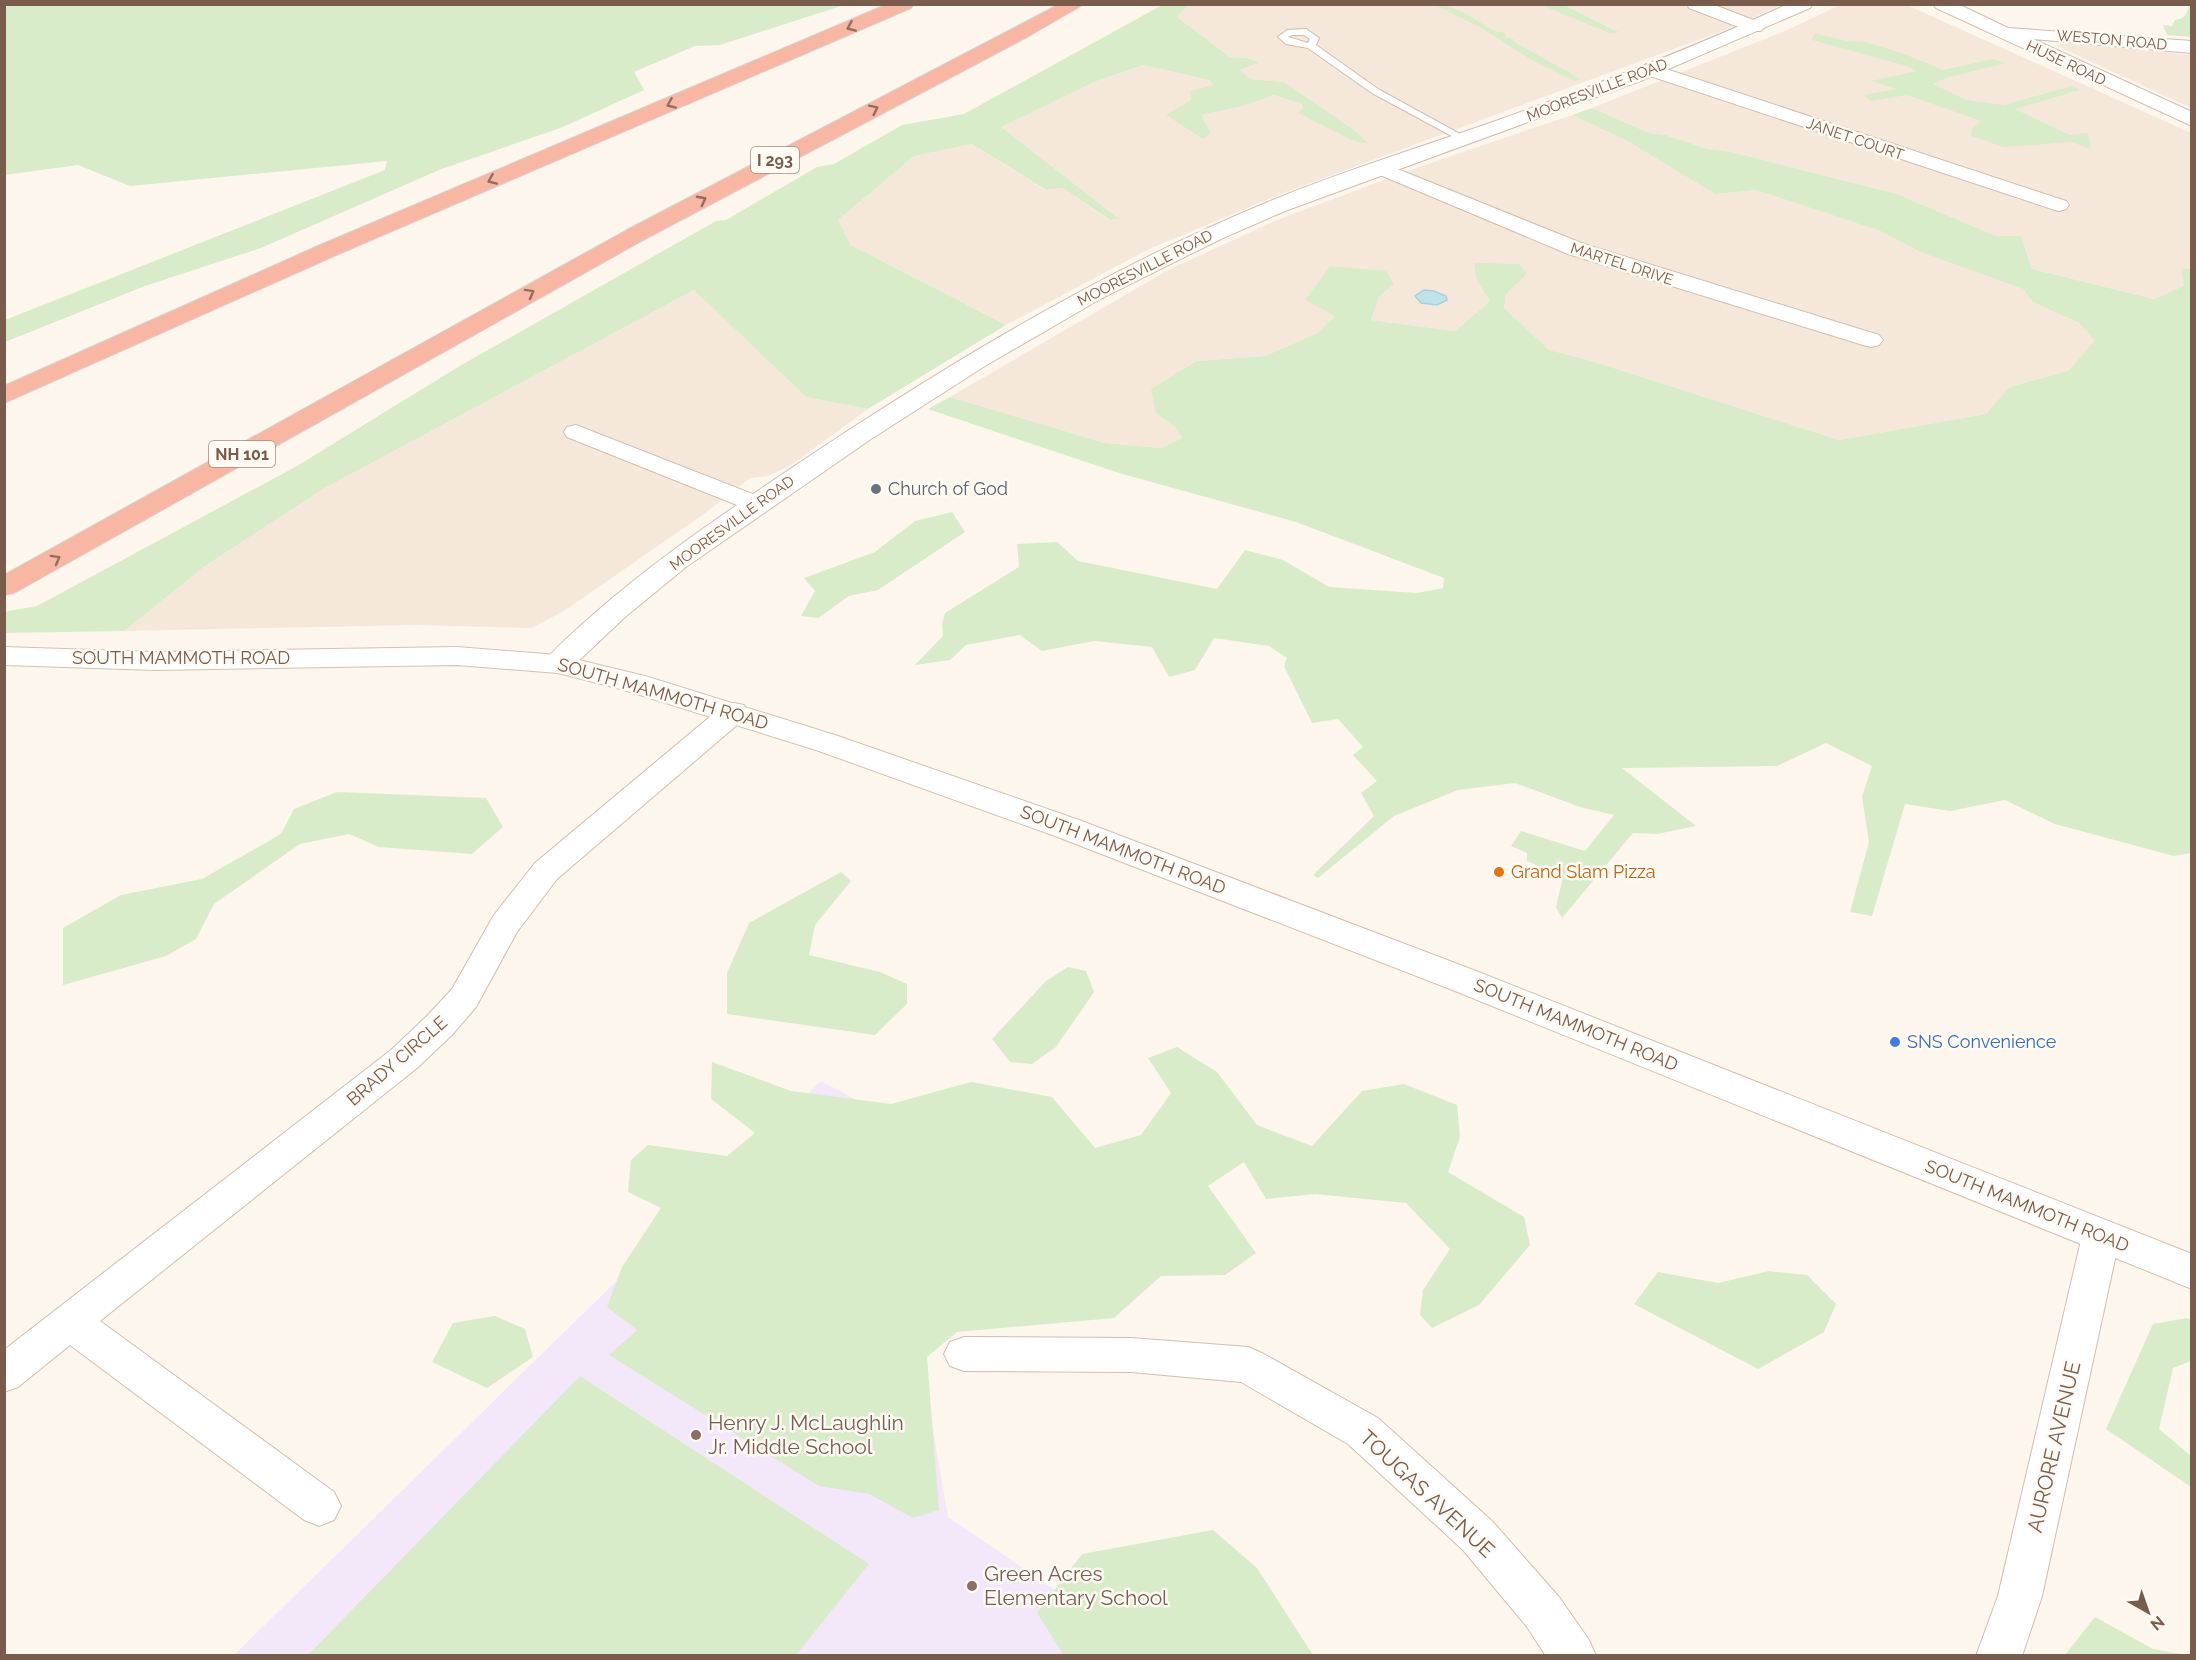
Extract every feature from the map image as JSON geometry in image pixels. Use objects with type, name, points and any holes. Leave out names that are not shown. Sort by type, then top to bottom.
[{"type":"highway","points":[[4,396],[326,251],[905,4]]},
{"type":"highway","name":"I 293","points":[[4,563],[479,321],[816,138],[947,73],[1074,4]]},
{"type":"highway","points":[[4,379],[326,251]]},
{"type":"highway","name":"NH 101","points":[[4,587],[479,321]]},
{"type":"street","points":[[1695,4],[1755,27]]},
{"type":"street","name":"MOORESVILLE ROAD","points":[[558,664],[593,627],[756,504],[881,419],[959,370],[1126,274],[1222,229],[1380,168],[1651,70],[1804,4]]},
{"type":"street","name":"HUSE ROAD","points":[[1942,4],[2192,120]]},
{"type":"street","name":"WESTON ROAD","points":[[1996,31],[2192,47]]},
{"type":"street","name":"JANET COURT","points":[[1651,70],[2059,206]]},
{"type":"street","name":"MARTEL DRIVE","points":[[1380,168],[1576,249],[1871,340]]},
{"type":"street","points":[[576,432],[756,504]]},
{"type":"street","name":"SOUTH MAMMOTH ROAD","points":[[4,656],[165,661],[457,656],[558,664],[734,712],[928,777],[1067,828],[1474,984],[2192,1272]]},
{"type":"street","name":"BRADY CIRCLE","points":[[4,1374],[432,1035],[472,986],[512,911],[527,891],[546,871],[734,712]]},
{"type":"street","name":"AURORE AVENUE","points":[[1999,1656],[2020,1596],[2101,1236]]},
{"type":"street","points":[[70,1322],[319,1506]]},
{"type":"street","name":"TOUGAS AVENUE","points":[[964,1354],[1131,1355],[1248,1365],[1363,1431],[1478,1536],[1543,1612],[1573,1656]]},
{"type":"lane","points":[[1311,46],[1375,91],[1464,139]]},
{"type":"shaded area","points":[[1189,5],[1541,5],[1618,31],[1564,5],[1781,5],[1725,30],[1286,192],[1149,249],[1006,325],[851,245],[838,220],[914,156],[972,144],[1045,190],[1063,188],[1109,220],[1117,217],[1000,127],[1094,82],[1144,65],[1209,80],[1215,85],[1200,115],[1243,106],[1274,95],[1302,104],[1284,82],[1250,79],[1240,70],[1258,64],[1247,58],[1230,57],[1177,17]]},
{"type":"shaded area","points":[[1840,5],[1907,5],[2191,133],[2191,269],[2181,268],[2185,286],[2154,299],[2032,269],[2021,236],[1996,236],[1897,194],[1732,152],[1708,149],[1666,135],[1649,133],[1592,108],[1785,31]]},
{"type":"shaded area","points":[[2074,42],[2191,55],[2191,108],[2055,45]]},
{"type":"shaded area","points":[[1572,115],[1629,142],[1715,194],[1756,190],[1880,231],[1920,252],[2023,289],[2033,302],[2079,323],[2096,341],[2068,371],[2009,387],[1986,414],[1839,440],[1595,362],[1548,350],[1504,308],[1504,295],[1527,274],[1477,281],[1490,301],[1455,331],[1371,320],[1379,297],[1394,284],[1305,299],[1336,316],[1318,333],[1265,356],[1197,361],[1156,413],[1177,429],[1182,438],[1161,448],[1105,443],[950,397],[1170,269],[1277,220],[1419,167]]},
{"type":"shaded area","points":[[694,290],[806,397],[868,409],[791,465],[768,476],[750,478],[704,514],[564,611],[531,628],[415,625],[124,631],[205,566],[323,489]]},
{"type":"shaded area","name":"Henry J. McLaughlin Jr. Middle School","points":[[821,1081],[1052,1204],[920,1354],[948,1517],[1150,1655],[233,1656]]},
{"type":"green space","points":[[5,4],[844,5],[720,45],[695,46],[634,72],[644,90],[563,127],[439,170],[261,248],[145,286],[5,342],[5,320],[385,170],[387,161],[130,186],[78,165],[5,175]]},
{"type":"green space","points":[[1164,4],[1189,5],[1177,17],[1230,57],[1247,58],[1259,63],[1240,70],[1250,79],[1284,82],[1355,131],[1369,144],[1354,141],[1298,113],[1303,109],[1302,104],[1274,95],[1243,106],[1201,115],[1211,133],[1203,139],[1166,115],[1191,100],[1190,91],[1214,85],[1209,80],[1143,65],[1094,82],[1001,127],[1118,218],[1110,220],[1063,188],[1046,190],[972,144],[914,156],[838,220],[851,245],[1006,325],[868,409],[806,397],[694,290],[323,489],[205,566],[124,631],[5,633],[5,613],[8,611],[37,606],[297,466],[458,367],[716,221],[726,220],[817,167],[834,164],[902,125],[964,114]]},
{"type":"green space","points":[[1435,5],[1444,5],[1465,13],[1494,31],[1505,33],[1505,37],[1513,39],[1516,43],[1581,79],[1575,81],[1530,59],[1485,30]]},
{"type":"green space","points":[[1541,5],[1564,5],[1619,32],[1609,33]]},
{"type":"green space","points":[[2191,5],[2191,37],[2167,35],[2163,25],[2172,26],[2175,20],[2185,16]]},
{"type":"green space","points":[[1815,33],[1846,41],[1867,42],[1943,70],[1993,59],[2006,63],[1946,78],[1933,84],[1967,100],[2004,105],[2072,86],[2080,90],[2015,109],[2070,135],[2088,133],[2091,149],[2071,142],[2004,147],[1971,136],[1972,128],[1981,121],[1907,95],[1871,101],[1864,95],[1897,89],[1871,81],[1917,71],[1812,40]]},
{"type":"green space","points":[[1592,108],[1649,133],[1666,135],[1708,149],[1732,152],[1897,194],[1996,236],[2021,236],[2032,269],[2154,299],[2184,286],[2181,268],[2191,269],[2191,853],[2174,856],[2055,824],[2005,800],[1950,811],[1905,804],[1872,916],[1850,912],[1869,842],[1862,797],[1872,766],[1826,743],[1777,766],[1622,768],[1696,826],[1657,834],[1633,833],[1562,918],[1556,907],[1563,877],[1527,861],[1527,853],[1511,846],[1521,831],[1585,851],[1614,815],[1580,807],[1515,783],[1458,790],[1394,816],[1318,878],[1313,875],[1374,816],[1361,793],[1377,781],[1353,755],[1363,747],[1338,719],[1312,723],[1284,666],[1287,658],[1269,646],[1214,638],[1195,670],[1169,677],[1152,647],[1094,641],[1042,651],[1020,635],[966,645],[950,660],[915,665],[943,636],[942,624],[945,613],[1019,567],[1017,544],[1057,542],[1078,561],[1217,589],[1245,550],[1283,560],[1329,587],[1417,593],[1443,588],[1444,578],[1296,522],[1119,473],[928,409],[950,397],[1105,443],[1161,448],[1182,438],[1177,429],[1156,413],[1151,389],[1197,361],[1265,356],[1318,333],[1335,316],[1305,300],[1330,266],[1386,271],[1394,284],[1379,297],[1371,320],[1455,331],[1490,301],[1477,281],[1474,263],[1519,264],[1527,274],[1505,295],[1504,308],[1549,350],[1595,362],[1839,440],[1986,414],[2009,387],[2068,371],[2095,341],[2079,323],[2033,302],[2023,289],[1920,252],[1880,231],[1756,190],[1715,194],[1629,142],[1572,115]]},
{"type":"green space","points":[[952,512],[965,532],[878,590],[849,596],[818,618],[801,616],[815,591],[804,578],[875,552],[915,521]]},
{"type":"green space","points":[[337,792],[486,798],[503,827],[472,854],[379,847],[349,834],[300,844],[214,904],[196,939],[166,956],[63,985],[63,928],[121,895],[202,879],[281,834],[294,809]]},
{"type":"green space","points":[[841,872],[851,881],[815,925],[809,955],[880,972],[907,984],[907,1004],[875,1035],[727,1014],[727,973],[749,923]]},
{"type":"green space","points":[[1068,967],[1086,971],[1094,992],[1056,1047],[1032,1064],[1010,1062],[992,1039],[1046,981]]},
{"type":"green space","points":[[1177,1047],[1217,1072],[1257,1125],[1312,1146],[1362,1091],[1404,1084],[1457,1105],[1460,1137],[1448,1172],[1524,1217],[1530,1245],[1479,1305],[1432,1328],[1420,1315],[1423,1290],[1450,1249],[1406,1203],[1315,1194],[1266,1199],[1244,1162],[1208,1186],[1256,1253],[1225,1275],[1161,1276],[1114,1318],[957,1332],[927,1357],[939,1510],[913,1518],[869,1494],[819,1486],[609,1355],[637,1330],[607,1307],[622,1267],[661,1208],[628,1192],[631,1160],[648,1145],[727,1156],[755,1133],[711,1099],[712,1062],[791,1091],[891,1104],[971,1082],[1052,1097],[1095,1148],[1141,1135],[1171,1093],[1148,1058]]},
{"type":"green space","points":[[1769,1271],[1807,1275],[1836,1304],[1824,1332],[1758,1369],[1634,1304],[1658,1272],[1718,1283]]},
{"type":"green space","points":[[495,1316],[525,1329],[533,1357],[487,1388],[432,1362],[453,1323]]},
{"type":"green space","points":[[2187,1318],[2191,1320],[2191,1361],[2173,1368],[2159,1429],[2191,1456],[2191,1487],[2106,1429],[2153,1324]]},
{"type":"green space","points":[[580,1376],[869,1564],[796,1655],[308,1655]]},
{"type":"green space","points":[[1213,1530],[1257,1568],[1313,1655],[1063,1654],[1037,1613],[1082,1554]]},
{"type":"green space","points":[[2095,1617],[2153,1649],[2187,1655],[2065,1655]]},
{"type":"water","points":[[1424,290],[1446,296],[1447,300],[1437,305],[1421,303],[1415,296]]},
{"type":"place","name":"Church of God","points":[[876,489]]},
{"type":"place","name":"Grand Slam Pizza","points":[[1499,872]]},
{"type":"place","name":"SNS Convenience","points":[[1895,1042]]},
{"type":"place","name":"Henry J. McLaughlin Jr. Middle School","points":[[696,1435]]},
{"type":"place","name":"Green Acres Elementary School","points":[[972,1586]]}]
